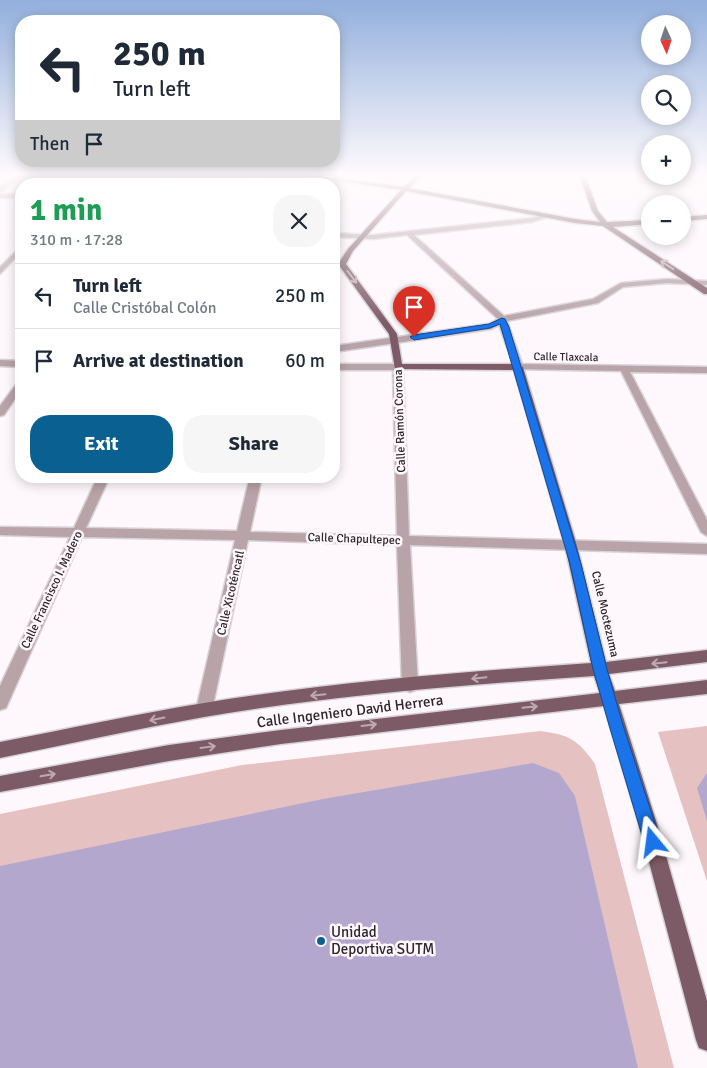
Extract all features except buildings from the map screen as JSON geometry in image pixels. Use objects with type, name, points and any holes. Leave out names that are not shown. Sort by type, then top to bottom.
[{"type":"main road","name":"Calle Ramón Corona","points":[[340,262],[374,225]]},
{"type":"main road","points":[[606,225],[707,292]]},
{"type":"main road","name":"Calle Ramón Corona","points":[[340,266],[370,301],[395,340],[398,367]]},
{"type":"main road","name":"Calle Tlaxcala","points":[[398,367],[518,368]]},
{"type":"main road","name":"Calle Moctezuma","points":[[518,368],[585,600],[608,698],[648,824],[707,1040]]},
{"type":"main road","name":"Calle Ingeniero David Herrera","points":[[0,750],[204,710],[410,685],[600,669],[707,656]]},
{"type":"main road","name":"Calle Ingeniero David Herrera","points":[[0,784],[169,753],[281,736],[707,687]]},
{"type":"street","points":[[340,236],[362,238],[486,225]]},
{"type":"street","name":"Calle Moctezuma","points":[[408,233],[499,315],[518,368]]},
{"type":"street","points":[[0,272],[15,256]]},
{"type":"street","points":[[0,262],[15,262]]},
{"type":"street","points":[[340,348],[490,326],[509,317],[595,301],[621,284],[667,280],[707,282]]},
{"type":"street","points":[[0,363],[15,364]]},
{"type":"street","name":"Calle Tlaxcala","points":[[340,367],[398,367]]},
{"type":"street","name":"Calle Ramón Corona","points":[[398,367],[403,540],[410,685]]},
{"type":"street","name":"Calle Tlaxcala","points":[[518,368],[707,370]]},
{"type":"street","points":[[624,369],[707,532]]},
{"type":"street","points":[[0,413],[15,392]]},
{"type":"street","name":"Calle Francisco I. Madero","points":[[0,703],[101,483]]},
{"type":"street","name":"Calle Xicoténcatl","points":[[204,710],[255,483]]},
{"type":"street","name":"Calle Chapultepec","points":[[0,531],[707,549]]},
{"type":"shaded area","points":[[707,726],[707,881],[658,732]]},
{"type":"shaded area","name":"Unidad Deportiva SUTM","points":[[540,731],[559,734],[572,740],[583,749],[595,764],[674,1068],[0,1068],[0,814],[242,765]]},
{"type":"shaded area","name":"Unidad Deportiva SUTM","points":[[533,763],[559,773],[575,796],[638,1068],[0,1068],[0,866],[323,799]]},
{"type":"shaded area","points":[[707,773],[707,821],[697,788]]},
{"type":"place","name":"Unidad Deportiva SUTM","points":[[321,941]]},
{"type":"route","points":[[414,337],[490,326],[502,320],[506,327],[576,564],[600,669],[653,842]]}]
